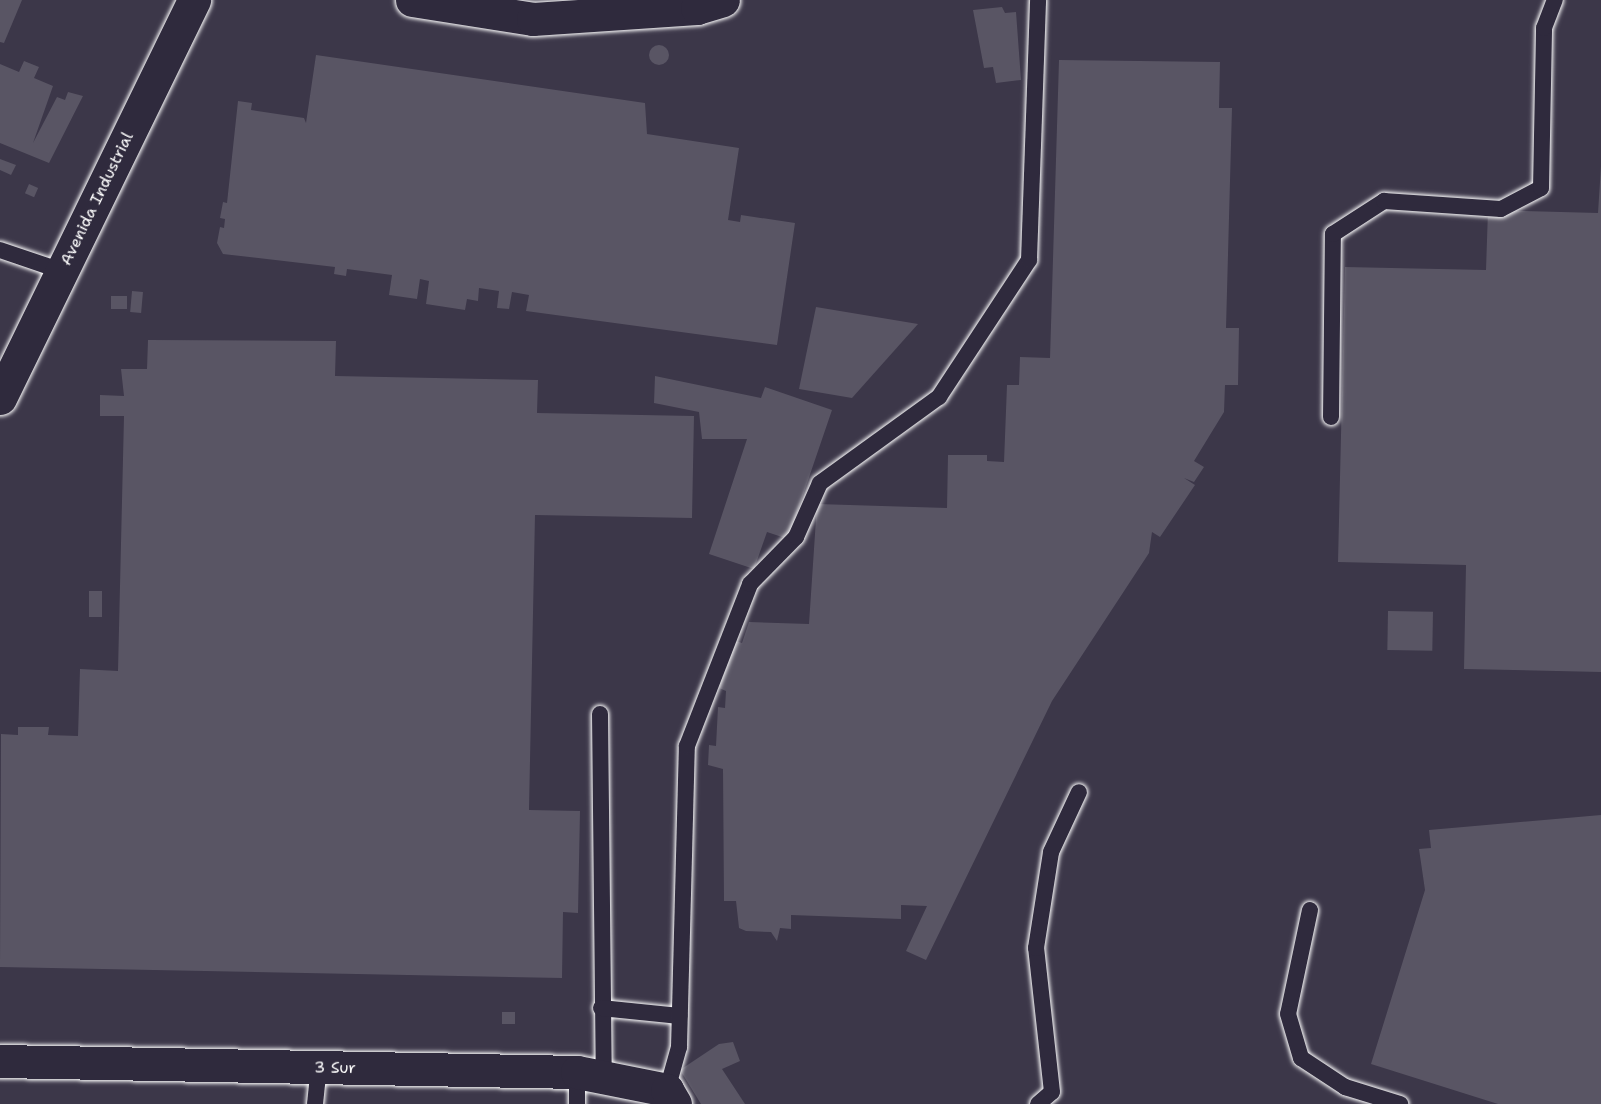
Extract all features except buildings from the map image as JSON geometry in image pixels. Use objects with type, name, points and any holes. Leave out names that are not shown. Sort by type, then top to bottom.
[{"type":"street","name":"Avenida Industrial","points":[[0,398],[194,0]]},
{"type":"street","points":[[412,0],[533,19],[698,8],[723,0]]},
{"type":"street","name":"3 Sur","points":[[0,1061],[591,1073],[671,1097]]},
{"type":"lane","points":[[671,1097],[679,1047],[687,746],[750,584],[796,537],[820,483],[939,397],[1029,260],[1038,0]]},
{"type":"lane","points":[[1331,417],[1333,234],[1384,201],[1501,209],[1541,188],[1544,28],[1555,0]]},
{"type":"lane","points":[[0,250],[62,271]]},
{"type":"lane","points":[[578,1104],[591,1073],[600,1008],[600,714]]},
{"type":"lane","points":[[1038,1104],[1052,1092],[1036,948],[1051,852],[1079,792]]},
{"type":"lane","points":[[1310,910],[1287,1014],[1301,1058],[1345,1087],[1400,1104]]},
{"type":"lane","points":[[600,1008],[680,1016]]},
{"type":"lane","points":[[315,1104],[319,1068]]},
{"type":"shaded area","points":[[0,0],[1601,0],[1601,1104],[0,1104]]}]
